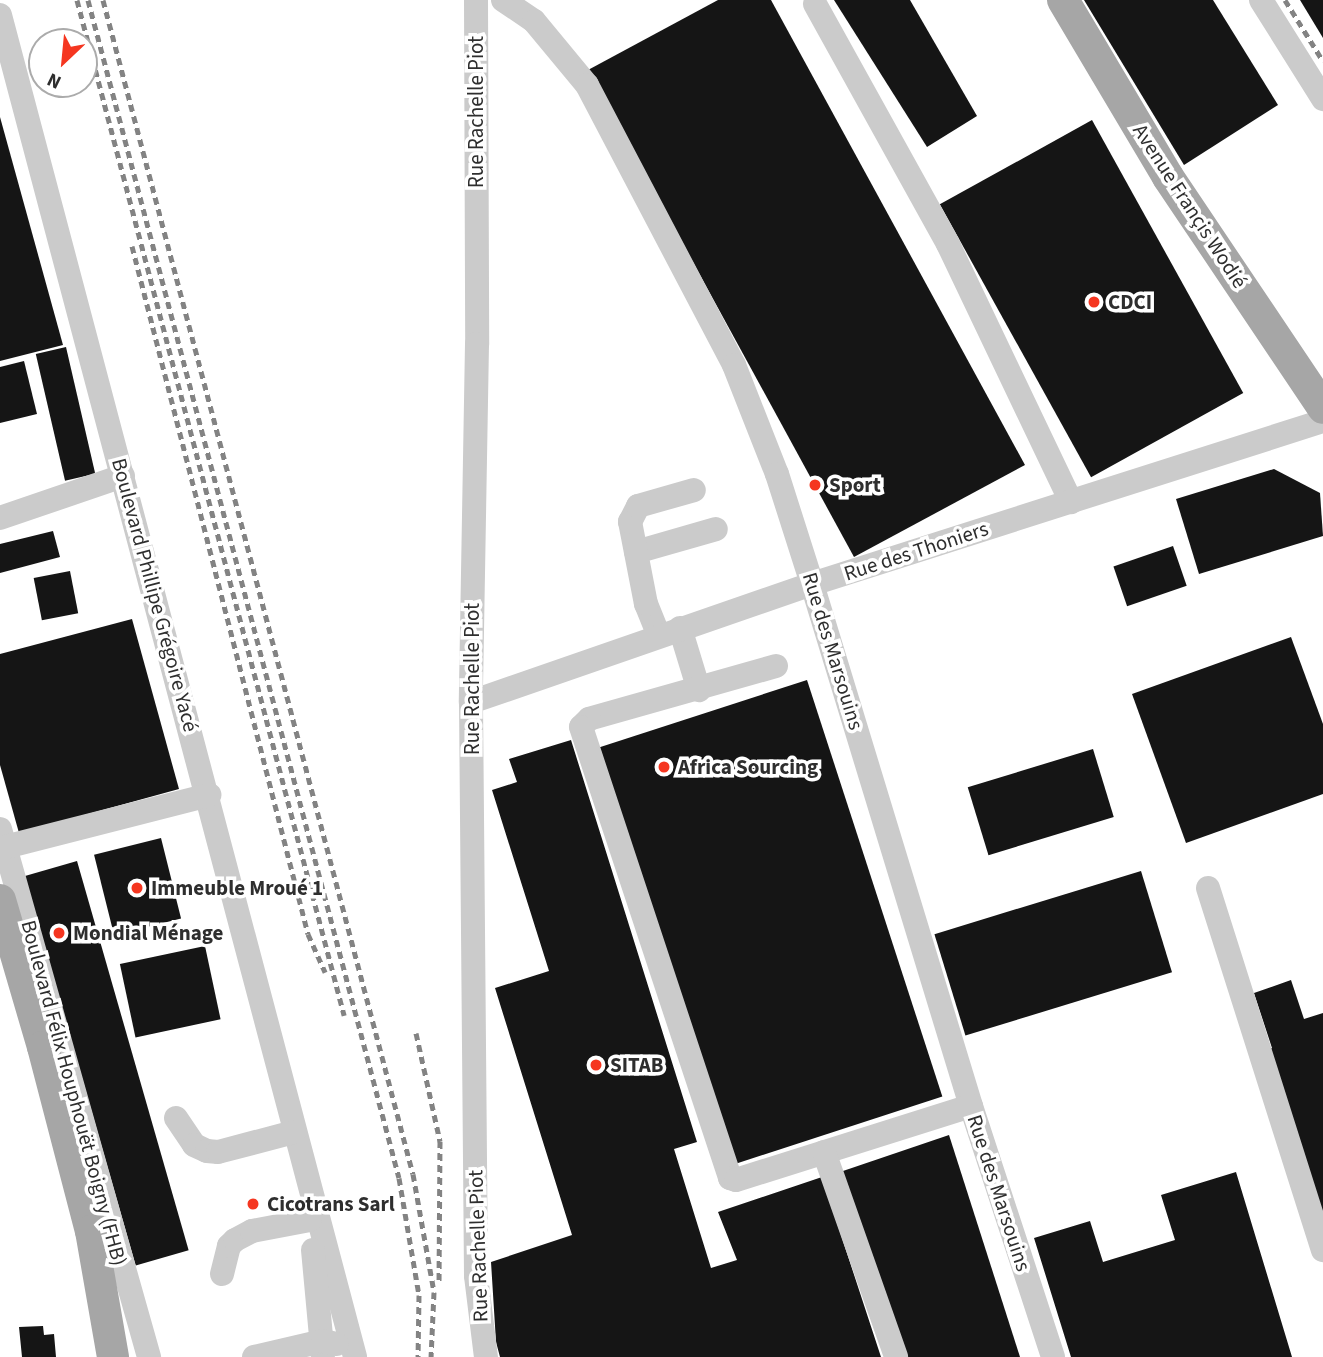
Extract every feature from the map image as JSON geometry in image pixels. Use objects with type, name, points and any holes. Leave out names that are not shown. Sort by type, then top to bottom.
[{"type":"main road","name":"Avenue Françis Wodié","points":[[1063,0],[1168,177],[1323,408]]},
{"type":"main road","name":"Boulevard Félix Houphouët Boigny (FHB)","points":[[0,900],[43,1047],[101,1276],[113,1357]]},
{"type":"main road","name":"Boulevard Félix Houphouët Boigny (FHB)","points":[[0,968],[27,1055],[70,1228],[95,1357]]},
{"type":"main road","points":[[78,1184],[86,1132]]},
{"type":"street","name":"Rue Rachelle Piot","points":[[476,0],[477,344],[471,702],[476,1276],[486,1357]]},
{"type":"street","name":"Rue des Marsouins","points":[[503,0],[534,21],[587,85],[733,365],[777,474],[971,1106],[1053,1357]]},
{"type":"street","points":[[1261,0],[1323,99]]},
{"type":"street","points":[[815,4],[948,244],[1071,502]]},
{"type":"street","name":"Boulevard Phillipe Grégoire Yacé","points":[[0,15],[8,77],[123,476],[355,1357]]},
{"type":"street","name":"Rue des Thoniers","points":[[471,702],[812,584],[1323,421]]},
{"type":"street","points":[[0,518],[123,476]]},
{"type":"street","points":[[694,490],[638,506],[630,522],[646,604],[670,632],[699,690]]},
{"type":"street","points":[[636,552],[716,529]]},
{"type":"street","points":[[776,666],[589,719],[581,727],[730,1178],[736,1180],[971,1106]]},
{"type":"street","points":[[3,838],[209,796]]},
{"type":"street","name":"Boulevard Félix Houphouët Boigny (FHB)","points":[[3,838],[149,1357]]},
{"type":"street","points":[[1208,888],[1323,1250]]},
{"type":"street","points":[[176,1118],[194,1145],[207,1151],[218,1152],[294,1132]]},
{"type":"street","points":[[824,1152],[896,1357]]},
{"type":"street","name":"Boulevard Phillipe Grégoire Yacé","points":[[306,1176],[323,1349]]},
{"type":"street","points":[[222,1274],[229,1246],[235,1240],[252,1231],[310,1220]]},
{"type":"street","points":[[254,1357],[340,1346],[355,1357]]},
{"type":"building","points":[[718,0],[771,0],[1025,465],[854,557],[588,70]]},
{"type":"building","points":[[834,0],[910,0],[977,116],[927,147]]},
{"type":"building","points":[[1084,0],[1213,0],[1278,105],[1184,165]]},
{"type":"building","points":[[1300,0],[1323,0],[1323,38]]},
{"type":"building","points":[[0,117],[63,345],[0,361]]},
{"type":"building","points":[[1092,120],[1243,393],[1091,477],[940,204]]},
{"type":"building","points":[[66,347],[95,474],[65,481],[36,354]]},
{"type":"building","points":[[24,361],[37,414],[0,423],[0,367]]},
{"type":"building","points":[[1274,469],[1320,493],[1323,536],[1199,574],[1176,499]]},
{"type":"building","points":[[53,531],[60,557],[0,573],[0,544]]},
{"type":"building","points":[[1173,546],[1187,586],[1127,606],[1113,567]]},
{"type":"building","points":[[70,571],[78,613],[42,620],[34,578]]},
{"type":"building","points":[[132,619],[179,789],[19,833],[0,765],[0,654]]},
{"type":"building","points":[[1291,637],[1323,724],[1323,794],[1186,843],[1132,694]]},
{"type":"building","points":[[807,680],[942,1097],[735,1164],[600,747]]},
{"type":"building","name":"SITAB","points":[[571,740],[697,1142],[674,1149],[711,1268],[737,1260],[718,1212],[822,1177],[881,1357],[500,1357],[496,1342],[491,1262],[572,1235],[495,988],[549,971],[492,790],[517,782],[509,759]]},
{"type":"building","points":[[1093,749],[1114,817],[988,855],[968,787]]},
{"type":"building","name":"Immeuble Mroué 1","points":[[161,838],[181,919],[114,935],[94,855]]},
{"type":"building","points":[[77,861],[189,1250],[136,1265],[24,876]]},
{"type":"building","points":[[1141,871],[1172,972],[965,1036],[934,934]]},
{"type":"building","points":[[205,946],[221,1019],[135,1037],[120,964]]},
{"type":"building","points":[[1291,980],[1304,1019],[1323,1013],[1323,1214],[1269,1049],[1272,1048],[1254,993]]},
{"type":"building","points":[[949,1135],[1020,1357],[901,1357],[840,1172]]},
{"type":"building","points":[[1236,1172],[1292,1357],[1071,1357],[1034,1238],[1090,1221],[1103,1262],[1175,1240],[1161,1195]]},
{"type":"building","points":[[43,1326],[44,1335],[54,1334],[56,1357],[22,1357],[19,1327]]},
{"type":"railway","points":[[77,0],[344,1015]]},
{"type":"railway","points":[[88,0],[399,1178],[419,1295],[418,1357]]},
{"type":"railway","points":[[103,0],[413,1174],[434,1292],[431,1357]]},
{"type":"railway","points":[[1285,0],[1323,61]]},
{"type":"railway","points":[[132,246],[308,934],[325,972]]},
{"type":"railway","points":[[416,1033],[440,1141],[439,1282]]},
{"type":"place","name":"CDCI","points":[[1094,302]]},
{"type":"place","name":"Sport","points":[[815,485]]},
{"type":"place","name":"Africa Sourcing","points":[[664,767]]},
{"type":"place","name":"Immeuble Mroué 1","points":[[137,888]]},
{"type":"place","name":"Mondial Ménage","points":[[59,933]]},
{"type":"place","name":"SITAB","points":[[596,1065]]},
{"type":"place","name":"Cicotrans Sarl","points":[[253,1204]]}]
